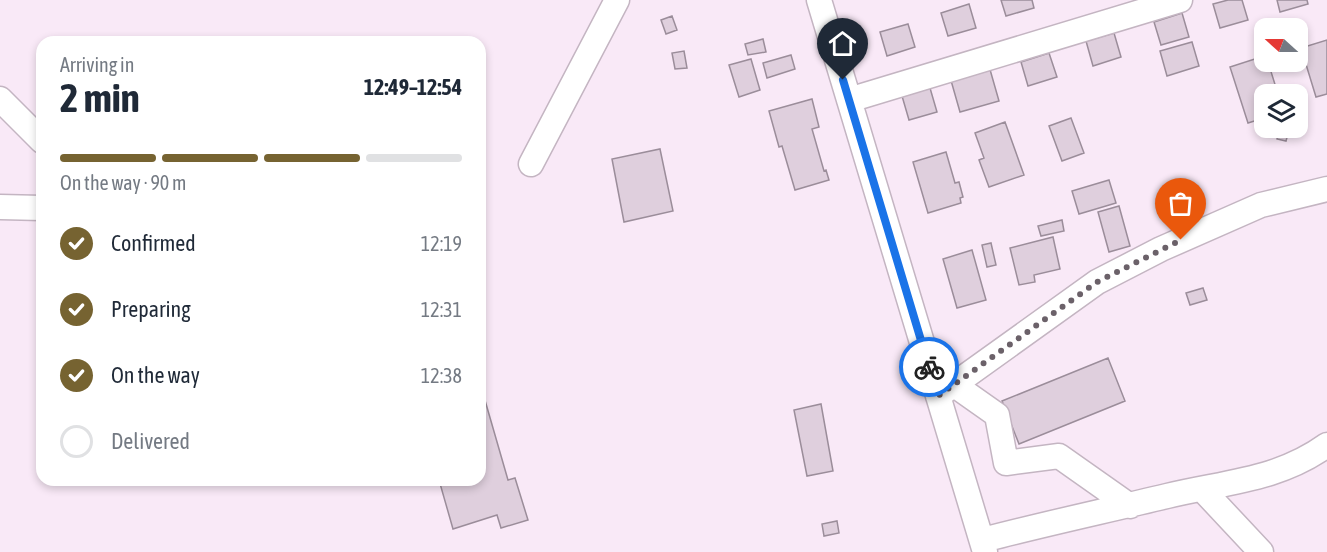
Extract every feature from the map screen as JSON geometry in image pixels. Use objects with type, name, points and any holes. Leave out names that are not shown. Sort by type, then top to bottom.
[{"type":"street","points":[[531,164],[616,0]]},
{"type":"street","points":[[819,0],[849,100],[946,390],[984,546],[1031,527],[1268,475],[1307,459],[1327,445]]},
{"type":"street","points":[[849,100],[1129,7],[1179,0]]},
{"type":"street","points":[[0,99],[36,135]]},
{"type":"street","points":[[946,390],[1097,282],[1161,249],[1261,205],[1327,189]]},
{"type":"street","points":[[0,207],[36,208]]},
{"type":"street","points":[[946,390],[997,415],[1006,463],[1059,456],[1130,506]]},
{"type":"street","points":[[1202,489],[1261,552]]},
{"type":"building","points":[[1001,0],[1032,0],[1034,8],[1006,16]]},
{"type":"building","points":[[1228,0],[1242,0],[1248,20],[1220,28],[1213,4]]},
{"type":"building","points":[[1277,0],[1307,0],[1308,4],[1280,12]]},
{"type":"building","points":[[969,4],[976,28],[948,36],[941,13]]},
{"type":"building","points":[[1182,13],[1189,37],[1161,45],[1154,22]]},
{"type":"building","points":[[672,16],[677,30],[666,34],[661,20]]},
{"type":"building","points":[[908,24],[915,47],[887,56],[880,32]]},
{"type":"building","points":[[1114,33],[1121,57],[1093,66],[1086,41]]},
{"type":"building","points":[[763,39],[766,52],[748,55],[745,44]]},
{"type":"building","points":[[1327,40],[1327,94],[1316,97],[1308,71],[1308,46]]},
{"type":"building","points":[[1192,42],[1199,66],[1167,76],[1160,51]]},
{"type":"building","points":[[684,51],[687,68],[675,69],[672,53]]},
{"type":"building","points":[[1049,53],[1057,77],[1028,86],[1021,62]]},
{"type":"building","points":[[791,55],[795,69],[767,78],[763,63]]},
{"type":"building","points":[[751,59],[760,90],[739,97],[729,65]]},
{"type":"building","points":[[1254,59],[1254,72],[1271,72],[1275,84],[1254,84],[1254,121],[1248,123],[1230,67]]},
{"type":"building","points":[[989,66],[999,101],[960,112],[950,77]]},
{"type":"building","points":[[930,88],[937,112],[909,120],[902,96]]},
{"type":"building","points":[[812,99],[819,127],[812,129],[824,171],[826,170],[829,180],[795,190],[769,111]]},
{"type":"building","points":[[1071,118],[1084,153],[1062,161],[1049,126]]},
{"type":"building","points":[[1005,122],[1024,175],[989,187],[979,160],[984,158],[975,133]]},
{"type":"building","points":[[660,149],[673,211],[624,222],[612,159]]},
{"type":"building","points":[[946,152],[955,183],[959,182],[963,197],[960,198],[961,203],[928,213],[913,162]]},
{"type":"building","points":[[1109,180],[1116,203],[1079,214],[1072,191]]},
{"type":"building","points":[[1119,206],[1130,246],[1109,252],[1098,212]]},
{"type":"building","points":[[1062,220],[1064,231],[1041,236],[1038,226]]},
{"type":"building","points":[[1053,237],[1060,269],[1034,275],[1035,282],[1019,285],[1010,248]]},
{"type":"building","points":[[991,243],[996,265],[987,267],[982,245]]},
{"type":"building","points":[[972,250],[986,300],[957,308],[943,259]]},
{"type":"building","points":[[1203,288],[1207,300],[1190,305],[1186,293]]},
{"type":"building","points":[[1108,358],[1125,401],[1019,444],[1002,401]]},
{"type":"building","points":[[486,404],[508,480],[515,478],[528,520],[501,528],[497,515],[453,529],[441,486],[486,486]]},
{"type":"building","points":[[821,404],[833,471],[807,476],[794,410]]},
{"type":"building","points":[[837,521],[839,533],[824,536],[822,524]]},
{"type":"way so far","points":[[929,367],[938,396],[1097,282],[1181,240]]},
{"type":"route","points":[[843,80],[929,367]]}]
